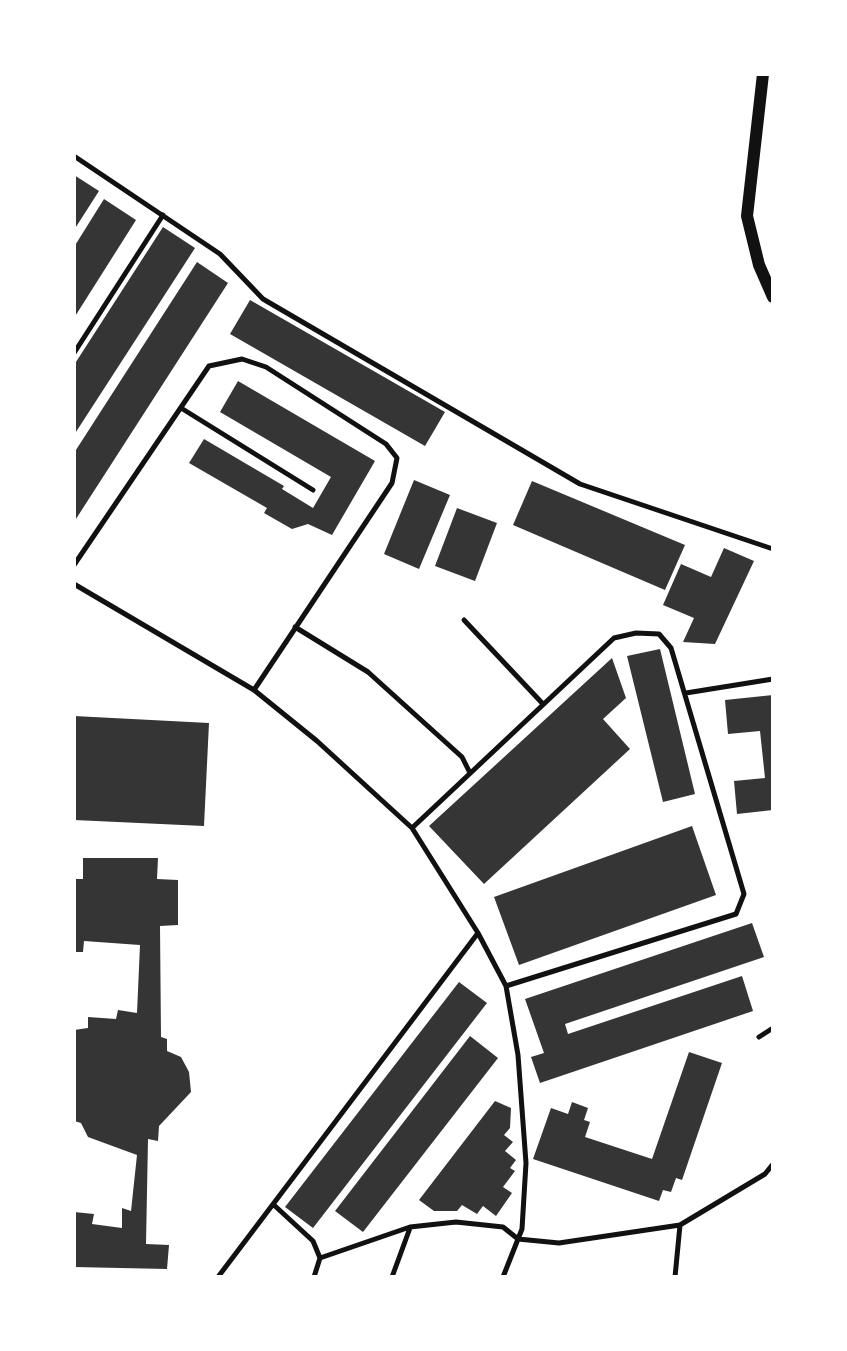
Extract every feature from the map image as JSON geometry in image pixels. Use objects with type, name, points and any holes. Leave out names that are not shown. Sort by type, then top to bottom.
[{"type":"street","points":[[763,74],[747,216],[759,265],[773,297]]},
{"type":"lane","points":[[74,156],[220,254],[263,299],[580,484],[773,549]]},
{"type":"lane","points":[[74,353],[163,215]]},
{"type":"lane","points":[[74,565],[209,366],[242,359],[266,367],[386,444],[397,458],[392,483],[254,690]]},
{"type":"lane","points":[[181,408],[313,490]]},
{"type":"lane","points":[[74,584],[254,690],[412,828],[478,933],[506,986],[518,1055],[526,1163],[522,1229],[503,1277]]},
{"type":"lane","points":[[464,620],[543,704]]},
{"type":"lane","points":[[295,627],[368,672],[462,757],[470,773]]},
{"type":"lane","points":[[412,828],[614,638],[636,633],[659,634],[671,648],[744,894],[736,914],[506,986]]},
{"type":"lane","points":[[686,693],[773,679]]},
{"type":"lane","points":[[218,1277],[275,1206],[478,933]]},
{"type":"lane","points":[[759,1037],[773,1028]]},
{"type":"lane","points":[[320,1258],[410,1227],[456,1222],[503,1227],[518,1239],[559,1243],[680,1225],[765,1174],[773,1164]]},
{"type":"lane","points":[[275,1206],[313,1241],[320,1258],[314,1277]]},
{"type":"lane","points":[[675,1277],[680,1225]]},
{"type":"lane","points":[[392,1277],[410,1227]]},
{"type":"building","points":[[74,175],[99,191],[74,230]]},
{"type":"building","points":[[104,199],[136,220],[74,318],[74,247]]},
{"type":"building","points":[[163,227],[195,248],[74,435],[74,365]]},
{"type":"building","points":[[197,262],[228,283],[74,522],[74,453]]},
{"type":"building","points":[[250,300],[445,412],[425,446],[230,334]]},
{"type":"building","points":[[238,381],[375,461],[332,535],[308,524],[292,529],[264,513],[267,508],[189,463],[204,439],[284,486],[282,489],[313,508],[331,477],[220,412]]},
{"type":"building","points":[[414,480],[450,495],[419,569],[384,554]]},
{"type":"building","points":[[532,481],[685,545],[665,590],[513,525]]},
{"type":"building","points":[[457,508],[497,523],[475,581],[435,566]]},
{"type":"building","points":[[724,548],[754,561],[715,644],[683,642],[694,618],[663,605],[681,564],[711,577]]},
{"type":"building","points":[[660,649],[695,794],[663,802],[627,656]]},
{"type":"building","points":[[612,658],[626,698],[603,719],[630,749],[484,884],[429,826]]},
{"type":"building","points":[[773,695],[773,810],[737,814],[734,781],[765,778],[760,731],[728,734],[725,700]]},
{"type":"building","points":[[74,716],[209,723],[204,826],[74,820]]},
{"type":"building","points":[[692,826],[716,895],[519,965],[494,897]]},
{"type":"building","points":[[83,858],[158,858],[157,879],[178,880],[178,925],[160,926],[161,1037],[167,1039],[167,1051],[181,1057],[189,1072],[191,1092],[159,1126],[158,1141],[148,1139],[146,1244],[169,1245],[167,1269],[74,1267],[74,1212],[94,1214],[92,1224],[122,1228],[122,1208],[131,1211],[137,1155],[88,1137],[81,1123],[74,1121],[74,1030],[88,1028],[88,1017],[116,1019],[118,1010],[137,1013],[140,945],[84,941],[83,952],[74,952],[74,879],[83,879]]},
{"type":"building","points":[[752,923],[764,957],[565,1024],[568,1034],[742,976],[753,1011],[540,1083],[531,1057],[544,1053],[525,999]]},
{"type":"building","points":[[459,982],[487,1003],[313,1228],[285,1207]]},
{"type":"building","points":[[470,1036],[498,1058],[363,1232],[335,1211]]},
{"type":"building","points":[[689,1052],[722,1063],[682,1180],[676,1178],[671,1192],[663,1190],[659,1201],[533,1159],[551,1108],[568,1114],[572,1102],[588,1108],[584,1120],[590,1122],[585,1137],[652,1159]]},
{"type":"building","points":[[495,1101],[511,1108],[510,1128],[504,1135],[513,1142],[505,1151],[516,1160],[510,1168],[515,1171],[503,1187],[512,1193],[496,1216],[483,1206],[477,1214],[462,1205],[457,1211],[434,1211],[419,1200]]}]
